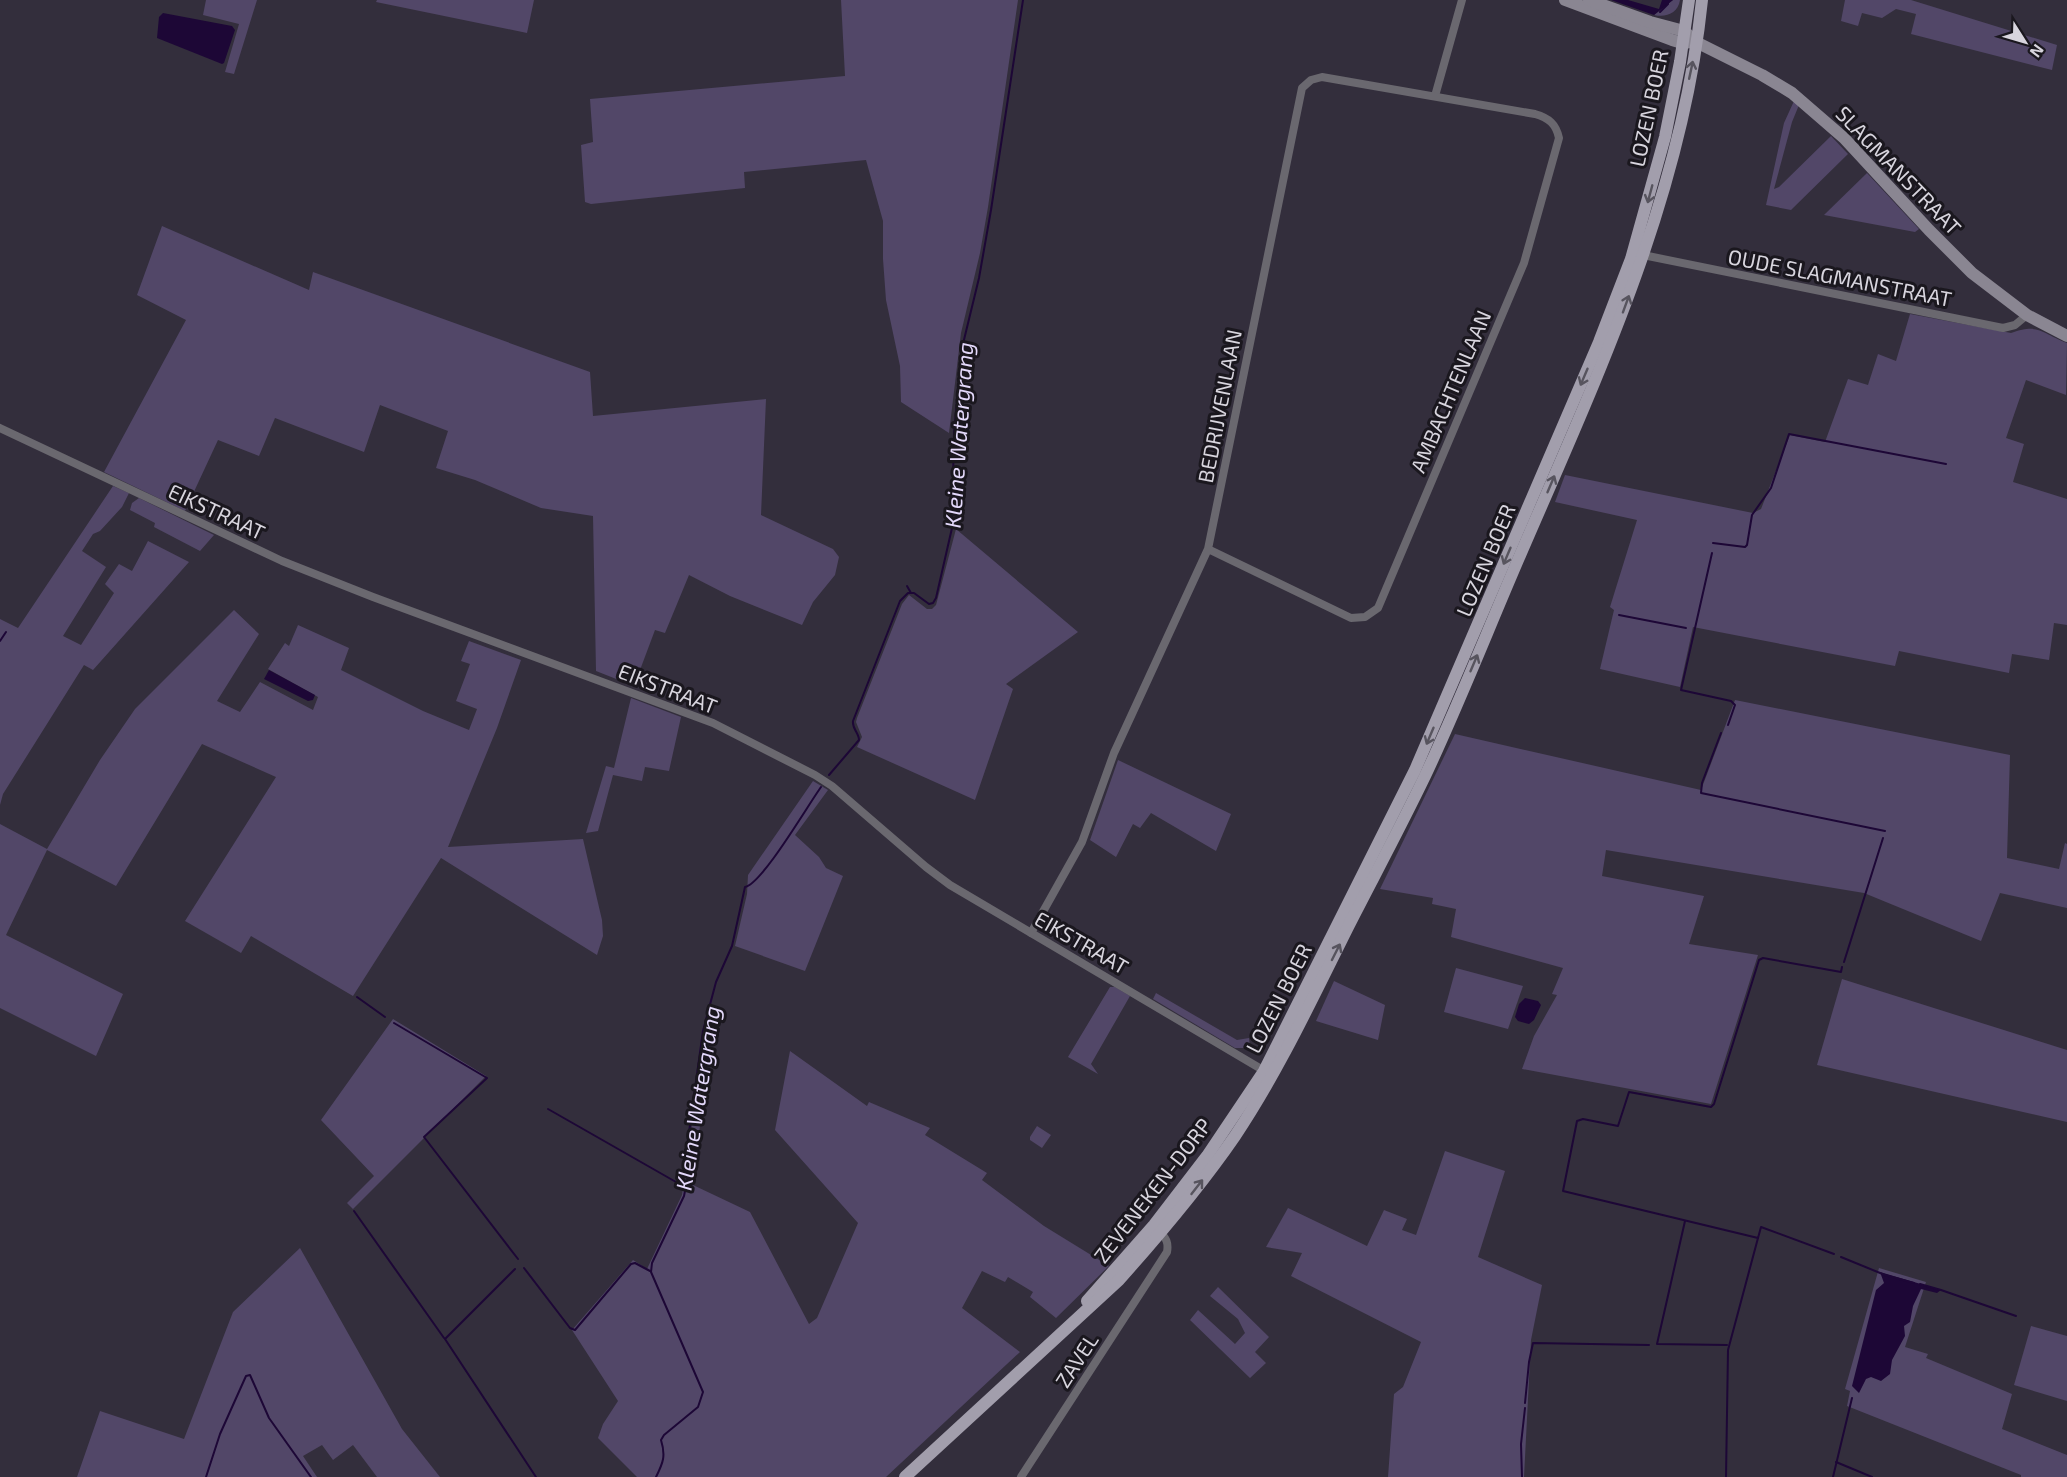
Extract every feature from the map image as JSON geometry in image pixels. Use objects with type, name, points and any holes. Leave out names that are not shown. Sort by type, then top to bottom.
[{"type":"main road","points":[[1565,0],[1683,37]]},
{"type":"main road","points":[[1589,0],[1650,22],[1683,37]]},
{"type":"main road","name":"LOZEN BOER","points":[[1268,1073],[1415,770],[1599,342],[1631,260],[1649,197],[1674,97],[1689,0]]},
{"type":"main road","name":"LOZEN BOER","points":[[1268,1073],[1425,774],[1610,348],[1667,179],[1679,129],[1702,0]]},
{"type":"main road","name":"SLAGMANSTRAAT","points":[[1683,37],[1762,75],[1815,111],[1844,138],[1958,259],[2027,315],[2067,336]]},
{"type":"main road","name":"ZEVENEKEN-DORP","points":[[905,1477],[1065,1330],[1074,1315],[1144,1244],[1268,1073]]},
{"type":"street","points":[[1435,96],[1462,0]]},
{"type":"street","name":"BEDRIJVENLAAN","points":[[1031,933],[1082,842],[1114,753],[1208,549],[1302,88],[1311,80],[1322,77],[1435,96]]},
{"type":"street","name":"AMBACHTENLAAN","points":[[1208,549],[1350,618],[1365,617],[1378,608],[1524,263],[1559,138],[1552,121],[1544,117],[1435,96]]},
{"type":"street","name":"OUDE SLAGMANSTRAAT","points":[[1643,255],[2003,328],[2015,326],[2027,315]]},
{"type":"street","name":"EIKSTRAAT","points":[[0,428],[282,561],[713,723],[815,775],[832,786],[942,879],[1268,1073]]},
{"type":"street","name":"ZAVEL","points":[[1022,1477],[1167,1252],[1168,1245],[1157,1228]]},
{"type":"street","points":[[1144,1244],[1161,1262]]},
{"type":"shaded area","points":[[206,0],[257,0],[234,74],[225,72],[239,24],[203,15]]},
{"type":"shaded area","points":[[377,0],[534,0],[527,33],[376,2]]},
{"type":"shaded area","points":[[841,0],[1018,0],[988,207],[980,253],[961,333],[949,433],[901,402],[900,366],[886,300],[883,221],[866,160],[744,172],[745,188],[591,204],[585,202],[581,145],[593,142],[590,99],[845,76]]},
{"type":"shaded area","points":[[1611,0],[1628,0],[1659,9],[1662,0],[1673,0],[1654,15]]},
{"type":"shaded area","points":[[1673,0],[1680,0],[1674,11],[1667,15],[1654,15]]},
{"type":"shaded area","points":[[1845,0],[1911,0],[2057,45],[2052,70],[1911,34],[1916,14],[1896,9],[1882,18],[1862,13],[1858,26],[1841,21]]},
{"type":"shaded area","points":[[163,13],[232,26],[235,30],[224,63],[157,38],[159,17]]},
{"type":"shaded area","points":[[1794,101],[1799,105],[1792,122],[1774,189],[1779,187],[1831,136],[1848,154],[1791,210],[1766,205],[1784,123]]},
{"type":"shaded area","points":[[1867,173],[1919,229],[1915,232],[1824,215]]},
{"type":"shaded area","points":[[162,226],[309,290],[313,272],[590,372],[593,416],[766,399],[761,515],[833,549],[839,557],[835,575],[813,602],[802,625],[730,596],[689,575],[665,633],[655,630],[634,686],[596,671],[593,516],[541,508],[475,480],[436,468],[448,431],[380,405],[364,452],[275,418],[259,456],[218,440],[185,511],[104,472],[186,320],[137,295]]},
{"type":"shaded area","points":[[1910,314],[2011,333],[2035,329],[2067,343],[2066,395],[2026,380],[2006,438],[2024,444],[2013,482],[2067,499],[2067,625],[2054,623],[2049,660],[2012,654],[2009,673],[1899,651],[1895,666],[1693,627],[1680,687],[1600,669],[1614,610],[1610,607],[1637,520],[1555,502],[1565,475],[1753,513],[1761,509],[1790,435],[1825,442],[1848,379],[1868,385],[1878,354],[1896,361]]},
{"type":"shaded area","points":[[113,486],[129,493],[122,507],[100,531],[93,534],[82,551],[106,567],[63,636],[81,645],[114,593],[105,584],[119,564],[132,571],[148,541],[189,562],[93,670],[84,665],[3,794],[0,805],[0,619],[18,628]]},
{"type":"shaded area","points":[[139,498],[214,535],[200,551],[154,527],[155,523],[130,510],[132,503]]},
{"type":"shaded area","points":[[956,529],[1078,632],[1006,684],[1013,689],[975,800],[857,747],[862,737],[856,722],[857,718],[902,604],[909,595],[927,609],[932,609],[936,605]]},
{"type":"shaded area","points":[[234,610],[259,634],[217,701],[240,712],[260,682],[313,710],[318,697],[268,669],[285,643],[289,646],[298,625],[349,648],[341,670],[423,711],[469,730],[477,709],[456,701],[470,664],[461,661],[469,641],[521,660],[497,728],[448,847],[583,839],[602,920],[603,936],[597,955],[441,858],[353,996],[251,936],[241,953],[185,921],[276,777],[202,744],[116,886],[47,850],[6,935],[123,994],[96,1056],[0,1008],[0,824],[47,849],[100,760],[135,709]]},
{"type":"shaded area","points":[[269,670],[315,695],[313,700],[308,701],[264,679]]},
{"type":"shaded area","points":[[631,698],[681,717],[669,771],[645,767],[642,781],[613,775],[598,831],[586,833],[606,766],[614,768]]},
{"type":"shaded area","points":[[1735,700],[2010,755],[2007,858],[2059,869],[2065,843],[2067,844],[2067,908],[2000,893],[1981,941],[1864,893],[1606,850],[1602,876],[1704,896],[1689,944],[1758,955],[1711,1104],[1522,1069],[1534,1036],[1557,995],[1552,994],[1563,968],[1451,937],[1456,909],[1432,904],[1433,898],[1380,889],[1455,734],[1701,790]]},
{"type":"shaded area","points":[[1118,760],[1231,814],[1216,851],[1151,813],[1140,828],[1133,824],[1116,857],[1090,840]]},
{"type":"shaded area","points":[[813,781],[828,790],[795,835],[819,857],[826,868],[843,876],[805,971],[735,946],[747,894],[748,875]]},
{"type":"shaded area","points":[[1456,968],[1523,986],[1508,1029],[1444,1012]]},
{"type":"shaded area","points":[[1842,979],[2067,1050],[2067,1122],[1817,1065]]},
{"type":"shaded area","points":[[1334,981],[1385,1005],[1378,1040],[1316,1021]]},
{"type":"shaded area","points":[[1110,987],[1115,987],[1130,996],[1091,1064],[1098,1074],[1068,1057]]},
{"type":"shaded area","points":[[1156,993],[1237,1040],[1249,1038],[1250,1048],[1235,1048],[1153,999]]},
{"type":"shaded area","points":[[1525,998],[1538,1001],[1541,1005],[1534,1020],[1529,1024],[1518,1021],[1515,1017],[1519,1004]]},
{"type":"shaded area","points":[[393,1019],[486,1076],[353,1209],[347,1203],[374,1176],[321,1120]]},
{"type":"shaded area","points":[[704,1041],[710,1041],[693,1185],[750,1212],[809,1324],[817,1318],[858,1223],[775,1130],[790,1051],[867,1106],[869,1102],[930,1128],[925,1135],[987,1173],[982,1180],[1044,1226],[1109,1266],[1056,1318],[1030,1297],[1033,1292],[1008,1277],[1005,1282],[982,1271],[962,1308],[1020,1352],[886,1477],[637,1477],[598,1438],[603,1424],[618,1401],[572,1330],[633,1260],[647,1269],[682,1195]]},
{"type":"shaded area","points":[[1037,1126],[1051,1135],[1042,1148],[1030,1140]]},
{"type":"shaded area","points":[[1445,1151],[1505,1171],[1478,1257],[1542,1285],[1531,1340],[1524,1477],[1388,1477],[1394,1394],[1403,1387],[1421,1342],[1291,1276],[1302,1253],[1266,1247],[1288,1208],[1367,1246],[1384,1210],[1407,1219],[1402,1230],[1416,1235]]},
{"type":"shaded area","points":[[300,1248],[402,1429],[440,1477],[377,1477],[353,1445],[333,1460],[322,1445],[303,1456],[317,1477],[77,1477],[100,1411],[184,1439],[233,1312]]},
{"type":"shaded area","points":[[1879,1268],[1926,1282],[1905,1347],[1928,1354],[1926,1358],[2012,1394],[2002,1429],[2067,1455],[2067,1477],[2021,1477],[2021,1475],[1847,1406],[1850,1391],[1845,1389]]},
{"type":"shaded area","points":[[1880,1272],[1941,1290],[1937,1293],[1921,1289],[1913,1306],[1910,1322],[1904,1326],[1905,1336],[1892,1360],[1890,1374],[1881,1381],[1871,1377],[1866,1379],[1859,1393],[1852,1386],[1876,1290],[1884,1283]]},
{"type":"shaded area","points":[[1218,1287],[1269,1337],[1255,1352],[1266,1363],[1250,1378],[1190,1320],[1198,1310],[1235,1344],[1245,1333],[1238,1319],[1210,1296]]},
{"type":"shaded area","points":[[2031,1326],[2067,1336],[2067,1401],[2014,1385]]},
{"type":"waterway","name":"Kleine Watergrang","points":[[829,775],[859,740],[853,721],[900,601],[908,593],[914,593],[929,604],[933,603],[936,598],[952,528],[954,433],[962,348],[979,278],[991,210],[1023,0]]},
{"type":"waterway","points":[[1660,12],[1668,4],[1668,0]]},
{"type":"waterway","points":[[1713,543],[1745,547],[1747,545],[1752,515],[1771,488],[1789,434],[1946,464]]},
{"type":"waterway","points":[[1712,553],[1681,690],[1731,701],[1735,705],[1728,725]]},
{"type":"waterway","name":"Kleine Watergrang","points":[[907,586],[911,593]]},
{"type":"waterway","points":[[1619,615],[1686,628]]},
{"type":"waterway","points":[[0,641],[6,632]]},
{"type":"waterway","points":[[1721,733],[1702,783],[1701,793],[1885,831]]},
{"type":"waterway","name":"Kleine Watergrang","points":[[656,1477],[663,1459],[661,1440],[698,1407],[703,1392],[651,1272],[652,1263],[684,1196],[682,1183],[703,1031],[716,982],[732,946],[745,887],[753,883],[773,859],[821,787]]},
{"type":"waterway","points":[[1844,962],[1883,838]]},
{"type":"waterway","points":[[1834,1254],[1761,1227],[1758,1238],[1563,1191],[1577,1121],[1583,1119],[1618,1126],[1629,1092],[1711,1107],[1714,1104],[1759,960],[1763,958],[1841,972],[1842,967]]},
{"type":"waterway","points":[[357,997],[385,1017]]},
{"type":"waterway","points":[[394,1023],[487,1078],[424,1137],[518,1259]]},
{"type":"waterway","points":[[548,1109],[683,1186]]},
{"type":"waterway","points":[[354,1211],[444,1338]]},
{"type":"waterway","points":[[1685,1221],[1657,1344],[1727,1345]]},
{"type":"waterway","points":[[1726,1477],[1728,1350],[1758,1238]]},
{"type":"waterway","points":[[1841,1257],[1885,1275],[1914,1283]]},
{"type":"waterway","points":[[524,1268],[570,1328],[575,1330],[631,1264],[635,1263],[650,1271]]},
{"type":"waterway","points":[[515,1269],[445,1339],[536,1477]]},
{"type":"waterway","points":[[1920,1284],[2016,1316]]},
{"type":"waterway","points":[[1525,1403],[1533,1343],[1649,1345]]},
{"type":"waterway","points":[[206,1477],[220,1434],[246,1376],[250,1375],[269,1418],[311,1477]]},
{"type":"waterway","points":[[1833,1477],[1852,1398]]},
{"type":"waterway","points":[[1522,1477],[1521,1444],[1525,1408]]},
{"type":"waterway","points":[[1836,1462],[1872,1477]]}]
